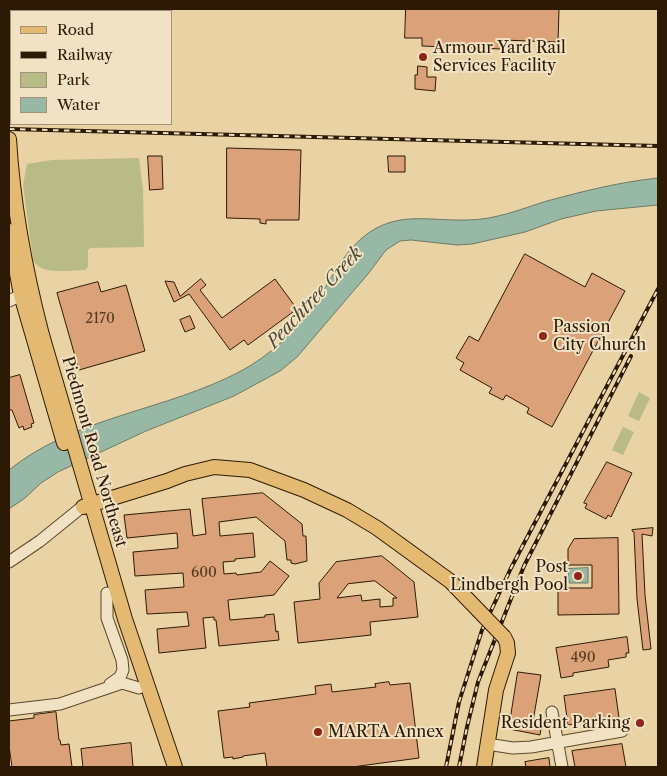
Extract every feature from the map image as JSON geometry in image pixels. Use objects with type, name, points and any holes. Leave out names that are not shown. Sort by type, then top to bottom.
[{"type":"main road","name":"Piedmont Road Northeast","points":[[9,140],[15,211],[29,283],[57,402],[87,506],[175,767]]},
{"type":"main road","name":"Piedmont Road Northeast","points":[[9,231],[15,298],[57,402]]},
{"type":"main road","points":[[87,506],[186,474],[214,467],[250,470],[304,490],[347,510],[378,528],[450,581],[504,637],[507,643],[508,653],[496,690],[484,767]]},
{"type":"main road","name":"Piedmont Road Northeast","points":[[87,506],[107,593],[166,767]]},
{"type":"street","points":[[9,562],[48,536],[87,506]]},
{"type":"street","points":[[9,710],[60,704],[116,682],[123,670],[122,660],[107,618],[107,593]]},
{"type":"street","points":[[98,690],[122,683],[139,688]]},
{"type":"street","points":[[552,712],[555,743],[562,767]]},
{"type":"street","points":[[487,744],[513,748],[531,747],[537,752],[551,750],[555,743],[567,739],[622,730]]},
{"type":"green space","points":[[139,158],[143,190],[144,247],[90,248],[88,250],[88,267],[85,270],[56,271],[37,265],[33,260],[23,185],[27,164],[52,160]]},
{"type":"green space","points":[[639,392],[650,398],[639,421],[628,416]]},
{"type":"green space","points":[[623,427],[634,432],[623,455],[612,450]]},
{"type":"water","points":[[658,178],[658,205],[596,211],[561,219],[525,232],[472,244],[457,245],[411,240],[400,241],[386,250],[368,274],[297,357],[280,371],[234,396],[146,431],[58,472],[9,509],[9,470],[35,452],[63,437],[92,425],[212,385],[241,371],[271,351],[307,316],[348,253],[362,238],[374,229],[399,220],[477,220],[588,190]]},
{"type":"water","name":"Post Lindbergh Pool","points":[[588,568],[588,583],[569,583],[568,569]]},
{"type":"building","name":"Armour Yard Rail Services Facility","points":[[406,9],[559,9],[558,42],[502,40],[502,49],[422,46],[422,38],[405,38]]},
{"type":"building","points":[[418,66],[427,67],[427,77],[436,77],[435,91],[415,89],[415,75],[417,75]]},
{"type":"building","points":[[227,148],[301,150],[299,220],[266,220],[266,224],[260,223],[260,219],[227,218]]},
{"type":"building","points":[[148,156],[162,156],[163,189],[150,190]]},
{"type":"building","points":[[388,156],[405,156],[405,172],[389,172]]},
{"type":"building","name":"Passion City Church","points":[[525,254],[585,287],[592,273],[625,291],[552,427],[527,413],[529,408],[506,395],[503,400],[489,393],[492,388],[460,370],[464,363],[456,358],[469,336],[478,341]]},
{"type":"building","points":[[201,279],[206,285],[200,290],[222,318],[275,279],[297,309],[248,345],[244,340],[230,350],[189,294],[174,302],[165,281],[174,282],[180,296]]},
{"type":"building","points":[[98,282],[101,292],[126,285],[145,351],[79,370],[57,293]]},
{"type":"building","points":[[190,316],[195,328],[185,332],[180,320]]},
{"type":"building","points":[[20,375],[34,423],[31,424],[32,427],[24,430],[23,426],[19,428],[12,410],[9,410],[9,378]]},
{"type":"building","points":[[607,462],[632,473],[611,517],[608,515],[606,519],[585,508],[587,504],[584,503]]},
{"type":"building","points":[[263,493],[302,524],[303,536],[306,536],[307,561],[295,564],[291,563],[291,560],[287,560],[285,541],[256,517],[219,522],[220,536],[253,533],[255,557],[223,562],[224,574],[236,573],[237,575],[261,572],[270,561],[289,576],[274,595],[228,600],[230,620],[265,617],[265,615],[274,614],[279,640],[219,646],[216,620],[214,620],[214,617],[203,618],[206,648],[159,653],[157,629],[189,626],[187,612],[147,614],[145,590],[184,587],[183,573],[135,576],[133,552],[178,548],[177,533],[127,538],[124,515],[190,509],[193,536],[206,534],[202,499]]},
{"type":"building","points":[[653,528],[652,536],[642,534],[645,595],[651,649],[643,650],[637,599],[634,532],[632,530]]},
{"type":"building","points":[[618,538],[619,614],[558,615],[558,588],[592,588],[592,565],[568,565],[568,549],[574,539]]},
{"type":"building","points":[[382,556],[414,582],[418,617],[370,622],[371,635],[298,643],[294,602],[320,599],[319,583],[336,562]],"holes":[[[375,581],[397,598],[393,598],[393,606],[380,607],[380,599],[362,601],[361,595],[337,598],[348,584]]]},
{"type":"building","points":[[627,637],[629,653],[626,653],[626,657],[608,660],[609,667],[573,673],[573,676],[561,678],[556,648]]},
{"type":"building","points":[[518,672],[541,675],[533,721],[542,722],[540,735],[509,729]]},
{"type":"building","name":"MARTA Annex","points":[[389,682],[390,685],[410,683],[419,758],[352,767],[267,767],[265,753],[233,759],[233,757],[224,758],[218,711],[250,707],[249,703],[316,694],[315,686],[331,684],[332,692],[376,687],[375,684]]},
{"type":"building","points":[[615,689],[619,718],[568,725],[564,696]]},
{"type":"building","points":[[56,712],[59,740],[61,745],[69,744],[72,767],[12,767],[9,746],[9,721],[34,718],[34,715]]},
{"type":"building","points":[[131,743],[133,767],[83,767],[81,749]]},
{"type":"building","points":[[622,744],[626,767],[575,767],[572,751]]},
{"type":"building","points":[[549,758],[550,767],[526,767],[525,762]]},
{"type":"railway","points":[[9,129],[658,146]]},
{"type":"railway","points":[[446,767],[459,702],[482,630],[511,568],[658,289]]},
{"type":"railway","points":[[459,767],[478,682],[524,566],[631,356]]},
{"type":"place","name":"Armour Yard Rail Services Facility","points":[[423,57]]},
{"type":"place","name":"Passion City Church","points":[[543,336]]},
{"type":"place","name":"Post Lindbergh Pool","points":[[578,576]]},
{"type":"place","name":"Resident Parking","points":[[640,723]]},
{"type":"place","name":"MARTA Annex","points":[[318,732]]},
{"type":"water label","name":"Peachtree Creek","points":[[315,298]]}]
